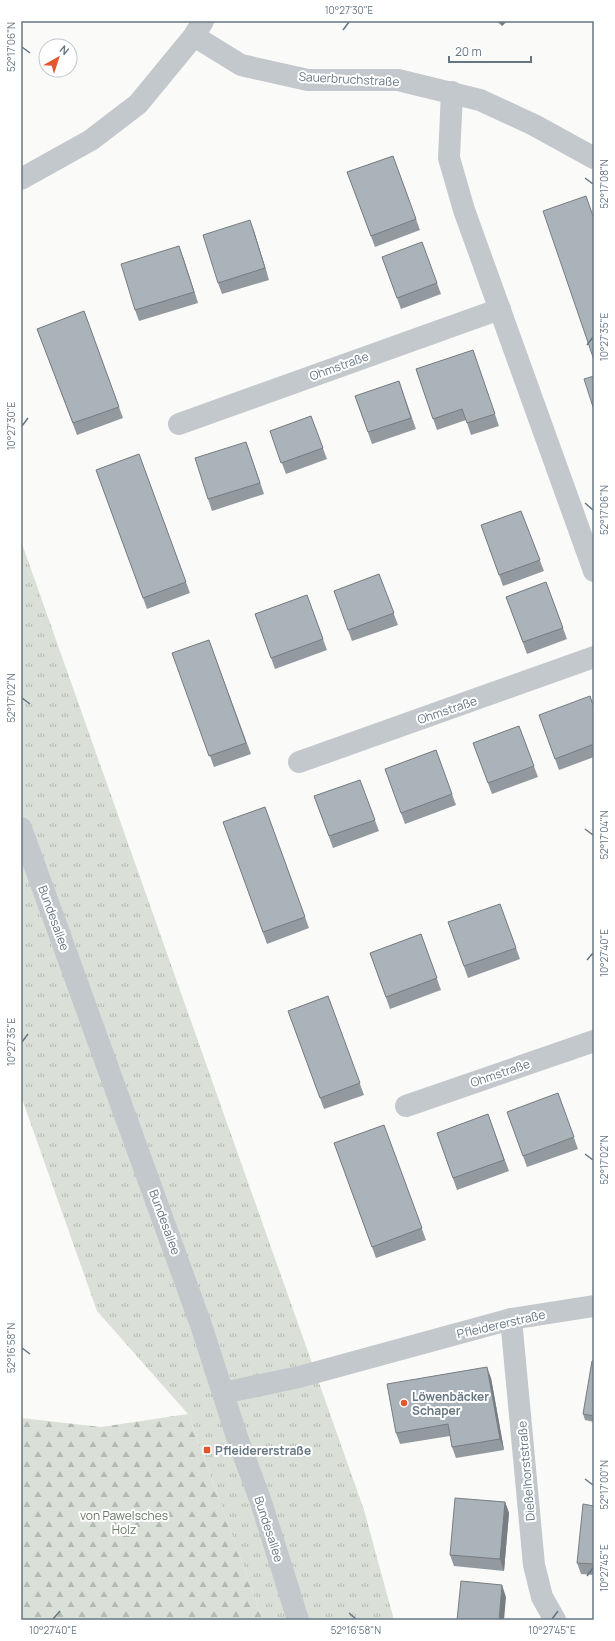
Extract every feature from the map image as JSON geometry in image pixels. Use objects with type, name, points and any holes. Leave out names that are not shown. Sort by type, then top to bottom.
[{"type":"street","name":"Sauerbruchstraße","points":[[198,29],[241,65],[308,80],[398,80],[452,92],[486,103],[534,125],[594,158]]},
{"type":"street","points":[[21,179],[91,140],[138,104],[198,29]]},
{"type":"street","points":[[452,92],[449,158],[464,210],[594,571]]},
{"type":"street","name":"Ohmstraße","points":[[179,424],[500,309]]},
{"type":"street","name":"Ohmstraße","points":[[299,762],[594,657]]},
{"type":"street","name":"Bundesallee","points":[[21,828],[174,1248],[237,1438],[261,1502],[298,1620]]},
{"type":"street","name":"Ohmstraße","points":[[406,1106],[594,1041]]},
{"type":"street","name":"Pfleidererstraße","points":[[223,1393],[300,1377],[511,1319],[594,1306]]},
{"type":"street","name":"Dießelhorststraße","points":[[511,1319],[534,1564],[542,1597],[555,1620]]},
{"type":"green space","points":[[21,541],[364,1510],[394,1620],[263,1620],[188,1414],[97,1311],[21,1096]]},
{"type":"green space","name":"von Pawelsches Holz","points":[[188,1414],[263,1620],[21,1620],[21,1418],[101,1427]]},
{"type":"building","points":[[393,156],[416,219],[371,236],[347,172]]},
{"type":"building","points":[[586,196],[594,219],[594,360],[543,211]]},
{"type":"building","points":[[250,220],[265,268],[218,283],[203,235]]},
{"type":"building","points":[[422,242],[437,283],[397,298],[382,257]]},
{"type":"building","points":[[179,246],[194,292],[135,310],[121,264]]},
{"type":"building","points":[[84,311],[119,407],[73,423],[37,329]]},
{"type":"building","points":[[473,350],[495,414],[467,423],[462,409],[433,419],[416,369]]},
{"type":"building","points":[[594,376],[594,410],[584,379]]},
{"type":"building","points":[[399,381],[411,418],[368,432],[355,396]]},
{"type":"building","points":[[311,416],[323,448],[281,463],[270,431]]},
{"type":"building","points":[[246,442],[260,483],[208,499],[195,458]]},
{"type":"building","points":[[139,454],[186,582],[143,598],[96,470]]},
{"type":"building","points":[[521,511],[540,560],[499,575],[481,525]]},
{"type":"building","points":[[379,574],[394,613],[348,630],[334,591]]},
{"type":"building","points":[[546,582],[563,628],[523,642],[506,597]]},
{"type":"building","points":[[307,595],[323,639],[271,658],[255,614]]},
{"type":"building","points":[[209,640],[246,743],[209,756],[172,653]]},
{"type":"building","points":[[590,696],[594,708],[594,744],[555,759],[539,715]]},
{"type":"building","points":[[519,726],[534,766],[488,783],[473,743]]},
{"type":"building","points":[[436,750],[452,794],[401,813],[385,769]]},
{"type":"building","points":[[360,780],[375,820],[329,836],[314,796]]},
{"type":"building","points":[[265,807],[305,917],[263,932],[223,822]]},
{"type":"building","points":[[500,904],[516,948],[464,966],[448,922]]},
{"type":"building","points":[[421,934],[437,978],[386,997],[370,953]]},
{"type":"building","points":[[328,996],[360,1083],[320,1098],[288,1011]]},
{"type":"building","points":[[558,1093],[574,1137],[523,1156],[507,1112]]},
{"type":"building","points":[[488,1114],[504,1160],[453,1178],[437,1133]]},
{"type":"building","points":[[384,1125],[422,1228],[372,1247],[334,1143]]},
{"type":"building","points":[[592,1361],[594,1362],[594,1416],[583,1414]]},
{"type":"building","points":[[487,1367],[500,1439],[452,1447],[448,1424],[396,1433],[387,1384]]},
{"type":"building","points":[[455,1498],[505,1502],[500,1559],[450,1555]]},
{"type":"building","points":[[583,1504],[594,1506],[594,1564],[577,1563]]},
{"type":"building","points":[[461,1581],[502,1585],[499,1620],[457,1620]]},
{"type":"place","name":"Löwenbäcker Schaper","points":[[404,1403]]},
{"type":"place","name":"Pfleidererstraße","points":[[207,1450]]}]
